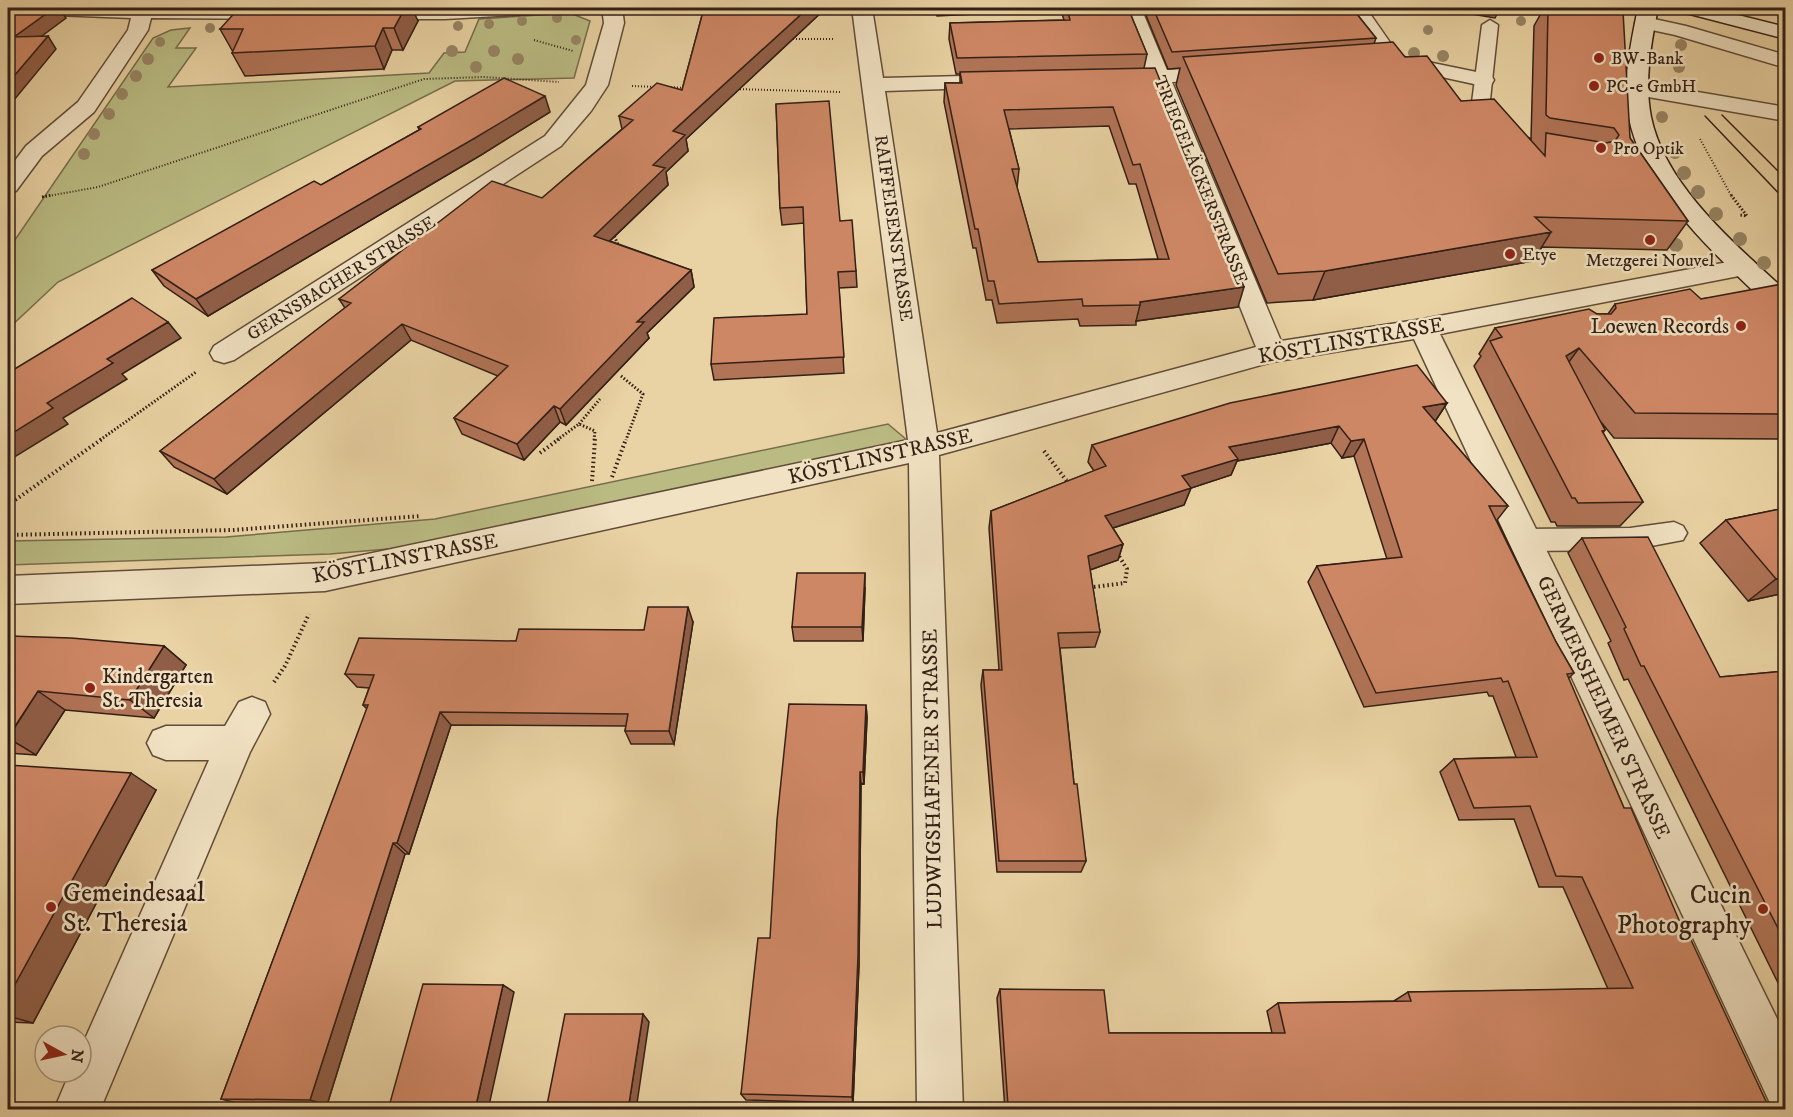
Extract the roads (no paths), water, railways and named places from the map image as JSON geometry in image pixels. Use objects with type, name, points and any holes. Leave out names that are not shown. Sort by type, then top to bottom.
[{"type":"street","points":[[30,8],[297,13]]},
{"type":"street","points":[[352,13],[445,13],[533,8]]},
{"type":"street","name":"GERNSBACHER STRASSE","points":[[224,352],[553,141],[584,106],[597,85],[614,23],[612,8]]},
{"type":"street","name":"RAIFFEISENSTRASSE","points":[[862,8],[924,448]]},
{"type":"street","name":"TRIEGELÄCKERSTRASSE","points":[[1131,8],[1272,352]]},
{"type":"street","points":[[1689,8],[1785,33]]},
{"type":"street","points":[[8,186],[34,151],[86,107],[138,30],[143,10]]},
{"type":"street","points":[[1696,36],[1711,14]]},
{"type":"street","points":[[1785,62],[1696,36],[1646,15],[1638,71],[1640,117],[1647,140],[1666,176],[1687,206],[1785,307]]},
{"type":"street","points":[[1371,62],[1394,61],[1483,80]]},
{"type":"street","points":[[1088,79],[1159,78],[1242,72]]},
{"type":"street","points":[[874,89],[1029,81]]},
{"type":"street","points":[[1639,89],[1679,102],[1785,114]]},
{"type":"street","name":"KÖSTLINSTRASSE","points":[[8,590],[325,577],[924,448],[1272,352],[1423,328],[1564,310],[1744,267]]},
{"type":"street","name":"GERMERSHEIMER STRASSE","points":[[1423,328],[1785,1087]]},
{"type":"street","name":"LUDWIGSHAFENER STRASSE","points":[[924,448],[940,1110]]},
{"type":"street","points":[[77,1110],[243,728],[166,743]]},
{"type":"lane","points":[[1358,8],[1394,61]]},
{"type":"lane","points":[[1490,25],[1480,110],[1511,139]]},
{"type":"lane","points":[[1525,540],[1630,539],[1674,533]]},
{"type":"tram line","points":[[1722,115],[1786,179]]},
{"type":"tram line","points":[[1705,116],[1786,201]]},
{"type":"place","name":"BW-Bank","points":[[1599,58]]},
{"type":"place","name":"PC-e GmbH","points":[[1594,86]]},
{"type":"place","name":"Pro Optik","points":[[1601,148]]},
{"type":"place","name":"Metzgerei Nouvel","points":[[1650,240]]},
{"type":"place","name":"Etye","points":[[1510,254]]},
{"type":"place","name":"Loewen Records","points":[[1741,326]]},
{"type":"place","name":"Kindergarten St. Theresia","points":[[90,688]]},
{"type":"place","name":"Gemeindesaal St. Theresia","points":[[51,907]]},
{"type":"place","name":"Cucin Photography","points":[[1763,909]]}]
